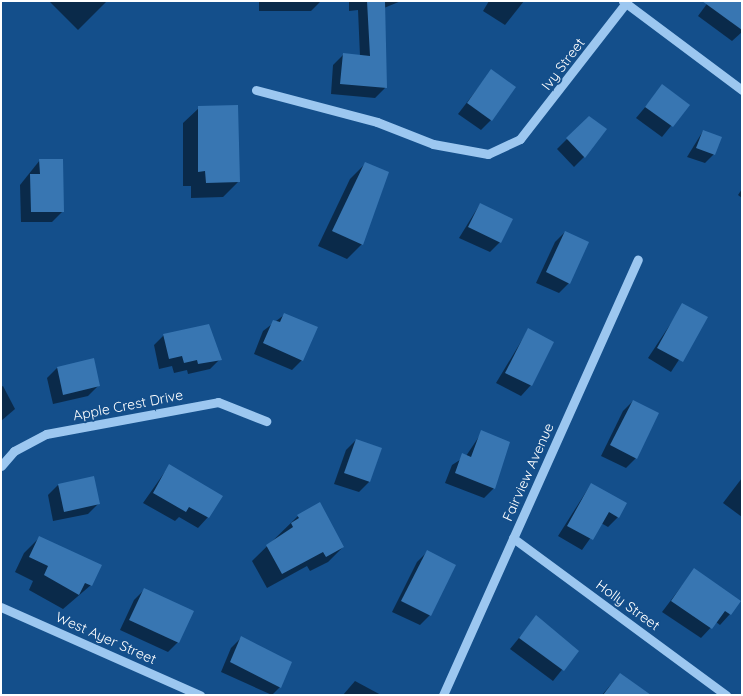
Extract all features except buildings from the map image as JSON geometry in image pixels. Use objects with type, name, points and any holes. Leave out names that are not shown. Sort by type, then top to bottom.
[{"type":"street","points":[[624,2],[742,90]]},
{"type":"street","name":"Ivy Street","points":[[256,90],[472,154],[488,154],[520,138],[624,2]]},
{"type":"street","name":"Fairview Avenue","points":[[443,695],[638,260]]},
{"type":"street","name":"Apple Crest Drive","points":[[1,466],[14,451],[46,434],[218,402],[266,421]]},
{"type":"street","name":"Holly Street","points":[[513,538],[726,695]]},
{"type":"street","name":"West Ayer Street","points":[[1,607],[200,695]]}]
